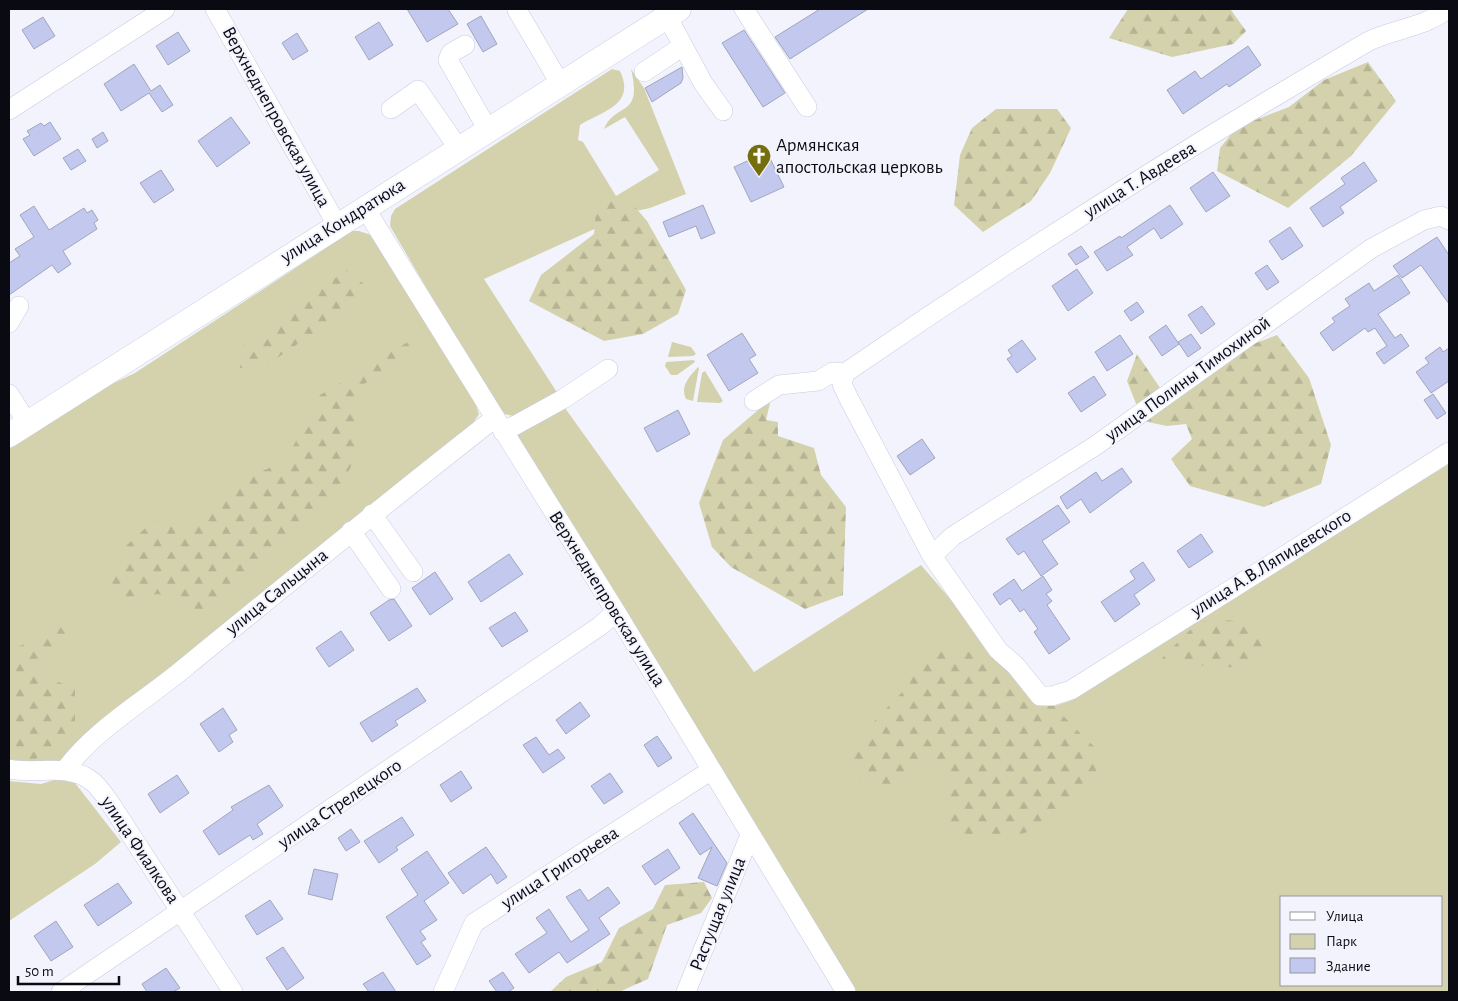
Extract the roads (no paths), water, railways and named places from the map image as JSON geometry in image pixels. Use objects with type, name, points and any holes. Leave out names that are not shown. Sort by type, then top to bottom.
[{"type":"main road","name":"улица Кондратюка","points":[[18,430],[337,224],[561,85],[673,12]]},
{"type":"street","points":[[9,110],[165,9]]},
{"type":"street","name":"Верхнеднепровская улица","points":[[215,9],[337,224]]},
{"type":"street","points":[[744,9],[807,107]]},
{"type":"street","name":"улица Т. Авдеева","points":[[754,401],[779,385],[818,381],[833,372],[844,373],[976,282],[1238,117],[1369,41],[1430,19],[1447,9]]},
{"type":"street","points":[[517,10],[561,85]]},
{"type":"street","points":[[673,12],[683,46],[703,83],[723,111]]},
{"type":"street","points":[[465,45],[451,53],[448,60],[488,130]]},
{"type":"street","points":[[644,72],[683,46]]},
{"type":"street","points":[[391,109],[418,90],[459,149]]},
{"type":"street","name":"Верхнеднепровская улица","points":[[365,208],[616,612],[846,992]]},
{"type":"street","name":"улица Полины Тимохиной","points":[[932,556],[953,536],[1096,446],[1372,248],[1424,220],[1441,216],[1449,220]]},
{"type":"street","points":[[9,323],[19,306]]},
{"type":"street","name":"улица Сальцына","points":[[65,770],[79,751],[96,736],[184,669],[372,514],[499,425],[563,399],[608,369]]},
{"type":"street","points":[[844,373],[842,384],[848,397],[932,556]]},
{"type":"street","points":[[9,394],[18,430]]},
{"type":"street","name":"улица А.В.Ляпидевского","points":[[932,556],[998,650],[1016,666],[1040,696],[1052,696],[1071,690],[1093,674],[1449,452]]},
{"type":"street","points":[[372,514],[413,572]]},
{"type":"street","points":[[351,531],[391,589]]},
{"type":"street","name":"улица Стрелецкого","points":[[62,992],[182,913],[600,626],[616,612]]},
{"type":"street","name":"улица Фиалкова","points":[[9,769],[25,773],[65,770],[82,774],[94,783],[110,803],[233,992]]},
{"type":"street","name":"улица Григорьева","points":[[443,992],[474,923],[710,770]]},
{"type":"street","name":"Растущая улица","points":[[686,992],[750,835]]},
{"type":"place","name":"Армянская апостольская церковь","points":[[759,177]]}]
